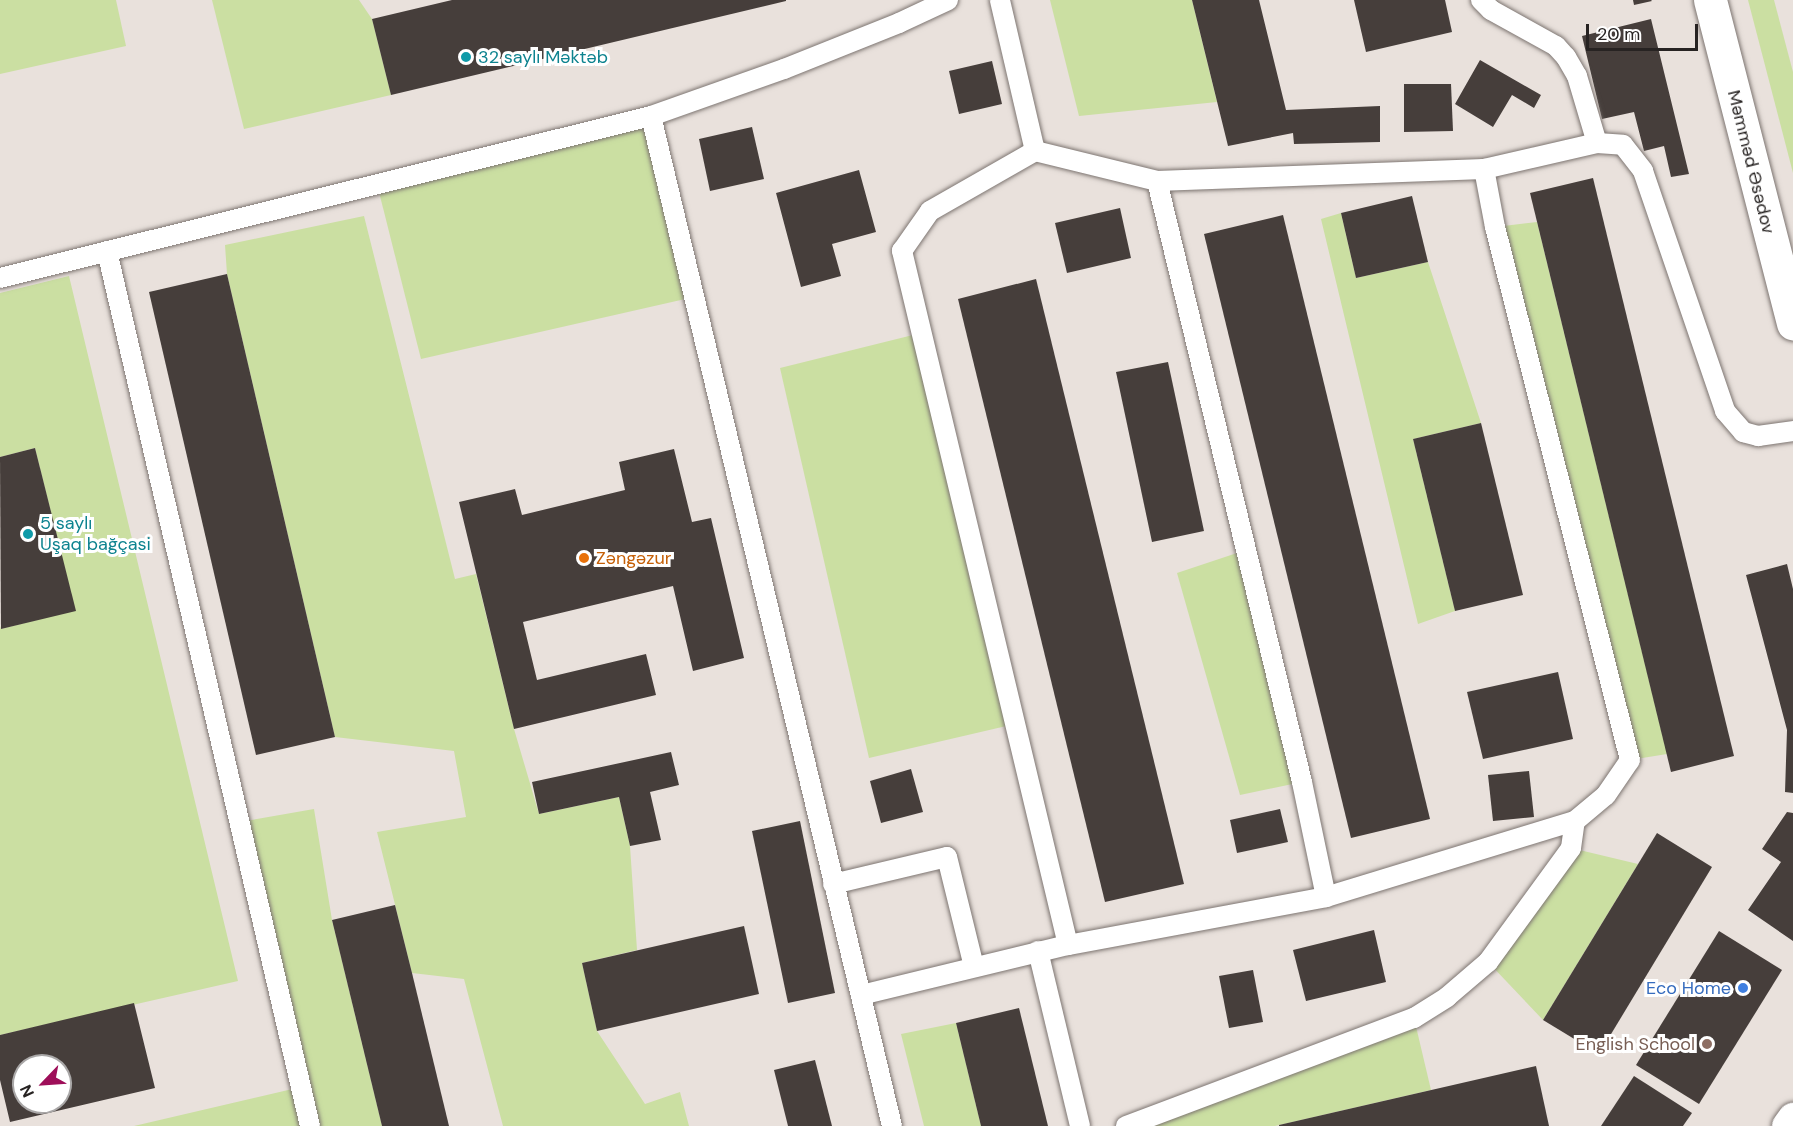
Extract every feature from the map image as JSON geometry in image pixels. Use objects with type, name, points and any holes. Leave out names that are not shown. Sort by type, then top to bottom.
[{"type":"main road","name":"Məmməd Əsədov","points":[[1710,0],[1793,324]]},
{"type":"main road","points":[[1788,1126],[1793,1119]]},
{"type":"lane","points":[[0,278],[651,116],[784,69],[899,23],[948,0]]},
{"type":"lane","points":[[1000,0],[1035,151]]},
{"type":"lane","points":[[1481,0],[1491,10],[1556,46],[1566,57],[1577,76],[1597,143]]},
{"type":"lane","points":[[651,116],[892,1126]]},
{"type":"lane","points":[[1068,945],[902,251],[930,210],[1035,151],[1157,181],[1484,169],[1597,143],[1623,146],[1644,171],[1725,411],[1743,432],[1758,436],[1793,431]]},
{"type":"lane","points":[[861,995],[1038,951],[1326,897],[1575,821],[1606,795],[1630,760],[1495,227],[1484,169]]},
{"type":"lane","points":[[1157,181],[1302,782],[1326,897]]},
{"type":"lane","points":[[107,251],[310,1126]]},
{"type":"lane","points":[[1126,1126],[1414,1018],[1446,997],[1488,962],[1571,848],[1575,821]]},
{"type":"lane","points":[[833,884],[947,857],[974,967]]},
{"type":"lane","points":[[1038,951],[1080,1126]]},
{"type":"green space","points":[[0,0],[116,0],[126,46],[0,74]]},
{"type":"green space","points":[[212,0],[359,0],[372,19],[391,95],[244,129]]},
{"type":"green space","points":[[1050,0],[1192,0],[1217,102],[1079,116]]},
{"type":"green space","points":[[1748,0],[1774,0],[1793,72],[1793,173]]},
{"type":"green space","points":[[651,116],[694,297],[421,359],[377,184]]},
{"type":"green space","points":[[1341,213],[1356,278],[1428,262],[1481,423],[1413,439],[1455,611],[1418,624],[1321,219]]},
{"type":"green space","points":[[364,216],[455,579],[476,574],[514,729],[539,814],[619,797],[630,846],[637,950],[582,963],[597,1031],[645,1104],[680,1092],[689,1126],[503,1126],[464,979],[412,973],[377,832],[466,817],[454,751],[335,737],[227,274],[225,245]]},
{"type":"green space","points":[[1537,222],[1667,754],[1630,760],[1495,227]]},
{"type":"green space","points":[[69,276],[238,981],[0,1035],[0,626],[1,629],[75,610],[35,448],[0,457],[0,293]]},
{"type":"green space","points":[[921,333],[1015,724],[869,758],[780,368]]},
{"type":"green space","points":[[1246,550],[1302,782],[1240,795],[1177,573]]},
{"type":"green space","points":[[314,809],[332,920],[382,1126],[134,1126],[301,1087],[240,822]]},
{"type":"green space","points":[[1571,848],[1638,864],[1543,1020],[1488,962]]},
{"type":"green space","points":[[1414,1018],[1431,1090],[1275,1126],[1126,1126]]},
{"type":"green space","points":[[956,1023],[981,1126],[924,1126],[901,1034]]},
{"type":"building","name":"32 saylı Məktəb","points":[[452,0],[786,1],[391,95],[372,19]]},
{"type":"building","points":[[1192,0],[1259,0],[1286,110],[1380,106],[1380,142],[1294,144],[1293,133],[1228,146]]},
{"type":"building","points":[[1354,0],[1445,0],[1452,32],[1366,52]]},
{"type":"building","points":[[1633,0],[1651,0],[1652,1],[1634,5]]},
{"type":"building","points":[[1651,19],[1689,174],[1671,177],[1664,146],[1644,151],[1634,112],[1602,119],[1582,36]]},
{"type":"building","points":[[1480,60],[1541,95],[1534,108],[1512,95],[1493,127],[1455,104]]},
{"type":"building","points":[[992,61],[1002,104],[959,114],[949,71]]},
{"type":"building","points":[[1404,84],[1451,84],[1453,131],[1404,132]]},
{"type":"building","points":[[752,127],[764,179],[710,191],[699,139]]},
{"type":"building","points":[[859,170],[876,232],[832,244],[841,276],[801,287],[776,193]]},
{"type":"building","points":[[1593,178],[1734,756],[1671,772],[1530,193]]},
{"type":"building","points":[[1412,196],[1428,262],[1356,278],[1341,213]]},
{"type":"building","points":[[1120,208],[1131,258],[1067,273],[1055,223]]},
{"type":"building","points":[[1283,215],[1430,819],[1351,838],[1204,234]]},
{"type":"building","points":[[227,274],[335,737],[256,755],[149,292]]},
{"type":"building","points":[[1036,279],[1184,884],[1105,902],[958,299]]},
{"type":"building","points":[[1168,362],[1204,531],[1152,542],[1116,372]]},
{"type":"building","points":[[1481,423],[1523,595],[1455,611],[1413,439]]},
{"type":"building","name":"5 saylı Uşaq bağçasi","points":[[35,448],[76,611],[1,629],[0,457]]},
{"type":"building","points":[[674,449],[692,522],[711,518],[744,658],[693,671],[673,586],[523,622],[537,680],[646,654],[656,695],[514,729],[459,502],[515,489],[522,515],[625,490],[619,462]]},
{"type":"building","points":[[1787,564],[1793,589],[1793,793],[1785,792],[1787,730],[1746,575]]},
{"type":"building","points":[[1558,672],[1573,739],[1483,759],[1467,692]]},
{"type":"building","points":[[671,752],[679,785],[650,792],[661,840],[630,846],[619,797],[539,814],[532,782]]},
{"type":"building","points":[[911,769],[923,812],[881,823],[870,781]]},
{"type":"building","points":[[1529,771],[1534,817],[1493,821],[1488,775]]},
{"type":"building","points":[[1280,809],[1288,842],[1237,853],[1230,820]]},
{"type":"building","points":[[1787,812],[1793,813],[1793,941],[1748,910],[1781,862],[1762,849]]},
{"type":"building","points":[[800,821],[835,993],[788,1003],[752,831]]},
{"type":"building","points":[[1657,833],[1712,867],[1599,1054],[1543,1020]]},
{"type":"building","points":[[395,905],[449,1126],[382,1126],[332,920]]},
{"type":"building","points":[[744,926],[759,994],[597,1031],[582,963]]},
{"type":"building","points":[[1374,930],[1386,982],[1306,1001],[1293,950]]},
{"type":"building","points":[[1719,931],[1782,970],[1699,1104],[1636,1065]]},
{"type":"building","points":[[1253,970],[1263,1022],[1229,1028],[1219,976]]},
{"type":"building","points":[[134,1003],[155,1088],[72,1107],[72,1054],[12,1054],[12,1114],[44,1114],[10,1122],[0,1080],[0,1035]]},
{"type":"building","points":[[1019,1008],[1048,1126],[981,1126],[956,1023]]},
{"type":"building","points":[[815,1060],[832,1126],[788,1126],[774,1070]]},
{"type":"building","points":[[1536,1066],[1549,1126],[1279,1126],[1279,1125]]},
{"type":"building","points":[[1634,1076],[1692,1113],[1683,1126],[1601,1126]]},
{"type":"place","name":"32 saylı Məktəb","points":[[466,57]]},
{"type":"place","name":"5 saylı Uşaq bağçasi","points":[[28,534]]},
{"type":"place","name":"Zəngəzur","points":[[584,558]]},
{"type":"place","name":"Eco Home","points":[[1743,988]]},
{"type":"place","name":"English School","points":[[1707,1044]]}]
